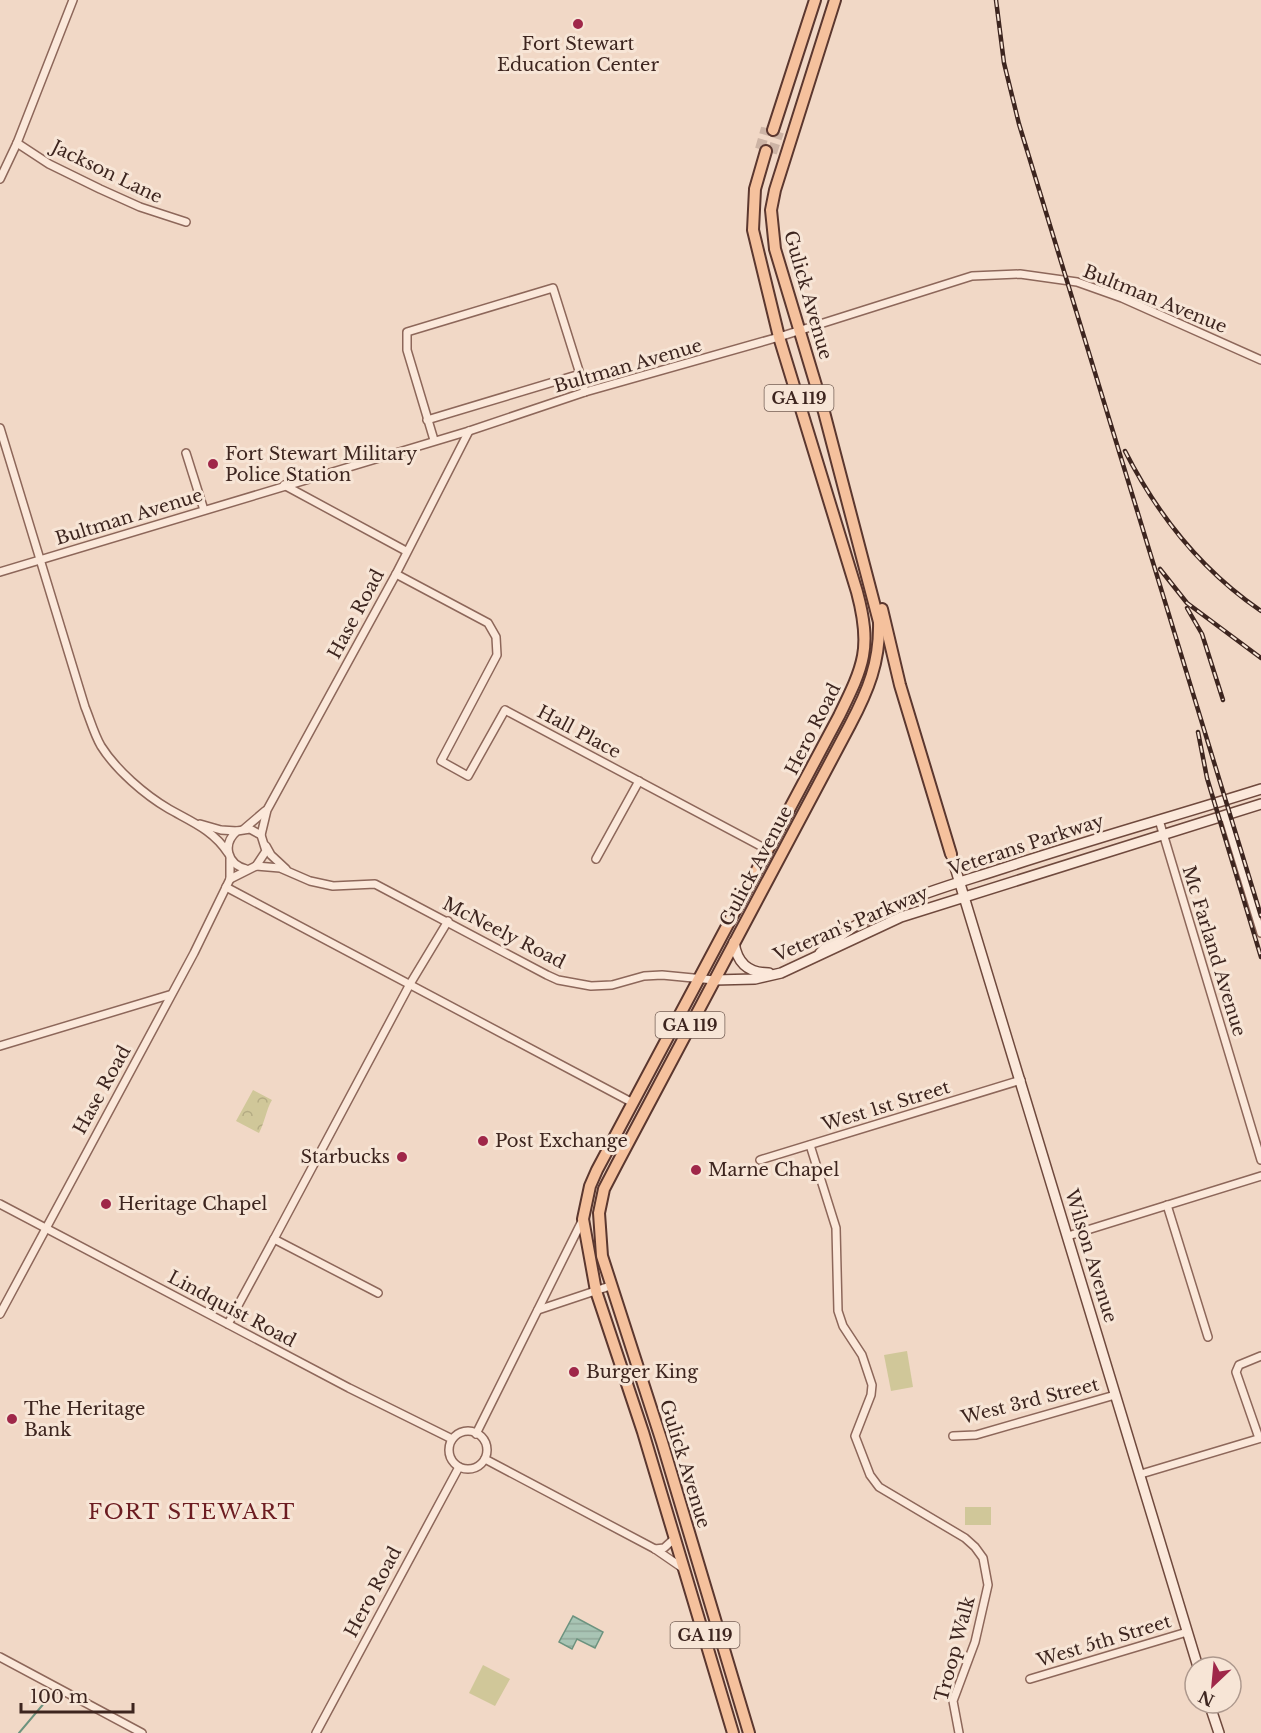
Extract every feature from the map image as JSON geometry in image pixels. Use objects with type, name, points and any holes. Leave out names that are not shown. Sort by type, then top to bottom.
[{"type":"main road","points":[[773,130],[815,0]]},
{"type":"main road","name":"Gulick Avenue","points":[[749,1733],[662,1442],[610,1286],[599,1240],[599,1213],[604,1189],[861,704],[875,672],[880,647],[879,622],[857,538],[775,249],[771,210],[775,190],[835,0]]},
{"type":"main road","name":"GA 119","points":[[765,154],[755,189],[753,230],[779,337]]},
{"type":"main road","name":"Hero Road","points":[[583,1219],[597,1170],[701,980],[856,681],[865,655],[865,634],[857,592],[779,337]]},
{"type":"main road","points":[[857,538],[867,559],[885,617],[900,685],[951,854]]},
{"type":"main road","name":"Veterans Parkway","points":[[814,959],[857,922],[876,913],[960,882],[1261,789]]},
{"type":"main road","name":"Veterans Parkway","points":[[964,897],[1261,804]]},
{"type":"main road","name":"Wilson Avenue","points":[[951,854],[1194,1655]]},
{"type":"main road","name":"Veteran's Parkway","points":[[714,980],[755,979],[781,973],[901,917],[964,897]]},
{"type":"main road","points":[[735,942],[738,959],[746,968],[762,973],[781,973]]},
{"type":"main road","name":"Gulick Avenue","points":[[583,1219],[596,1291],[622,1367],[733,1733]]},
{"type":"main road","points":[[1213,1715],[1219,1733]]},
{"type":"street","points":[[0,179],[17,143],[73,0]]},
{"type":"street","name":"Jackson Lane","points":[[17,143],[49,164],[100,189],[140,207],[186,222]]},
{"type":"street","name":"Bultman Avenue","points":[[0,572],[469,431],[585,392],[779,337],[972,276],[1028,275],[1066,279],[1102,290],[1261,360]]},
{"type":"street","points":[[434,440],[407,350],[407,332],[553,288],[585,392]]},
{"type":"street","points":[[427,420],[580,374]]},
{"type":"street","points":[[0,428],[85,707],[100,744],[111,760],[154,798],[200,824],[218,840],[229,856],[246,869]]},
{"type":"street","name":"Hase Road","points":[[267,810],[396,574],[469,431]]},
{"type":"street","points":[[186,453],[204,510]]},
{"type":"street","points":[[284,485],[406,551]]},
{"type":"street","name":"Hall Place","points":[[396,574],[488,623],[496,637],[497,655],[441,761],[468,776],[505,710],[768,850]]},
{"type":"street","points":[[596,859],[639,781]]},
{"type":"street","points":[[228,883],[230,839],[267,810]]},
{"type":"street","points":[[261,835],[267,810]]},
{"type":"street","points":[[1225,816],[1261,933]]},
{"type":"street","name":"Mc Farland Avenue","points":[[1159,820],[1261,1160]]},
{"type":"street","points":[[200,824],[221,830],[256,831],[261,835],[271,855],[288,871]]},
{"type":"street","points":[[256,866],[263,857],[266,846]]},
{"type":"street","points":[[228,883],[246,869],[256,866],[272,866],[288,871]]},
{"type":"street","name":"McNeely Road","points":[[288,871],[310,881],[333,886],[375,884],[547,975],[575,984],[612,985],[644,976],[662,975],[714,980]]},
{"type":"street","points":[[228,883],[410,984],[633,1103]]},
{"type":"street","name":"Hase Road","points":[[0,1314],[48,1228],[90,1142],[228,883]]},
{"type":"street","points":[[228,1324],[410,984],[448,921]]},
{"type":"street","points":[[0,1046],[169,995]]},
{"type":"street","name":"West 1st Street","points":[[760,1160],[1021,1080]]},
{"type":"street","name":"Troop Walk","points":[[810,1145],[836,1228],[838,1311],[843,1326],[862,1355],[872,1385],[871,1395],[855,1436],[870,1475],[879,1487],[965,1538],[975,1547],[986,1568],[988,1585],[975,1642],[953,1701],[959,1733]]},
{"type":"street","points":[[1068,1236],[1261,1176]]},
{"type":"street","name":"Lindquist Road","points":[[0,1204],[452,1439]]},
{"type":"street","points":[[1167,1205],[1208,1336]]},
{"type":"street","points":[[476,1434],[583,1219]]},
{"type":"street","points":[[274,1239],[378,1293]]},
{"type":"street","points":[[538,1310],[610,1286]]},
{"type":"street","points":[[1141,1474],[1260,1438],[1236,1372],[1239,1365],[1261,1356]]},
{"type":"street","name":"West 3rd Street","points":[[952,1436],[976,1435],[1116,1395]]},
{"type":"street","points":[[464,1432],[476,1434],[484,1440],[487,1450],[485,1459],[474,1468],[459,1467],[449,1455],[452,1439],[464,1432]]},
{"type":"street","points":[[485,1459],[655,1549],[684,1569]]},
{"type":"street","name":"Hero Road","points":[[316,1733],[459,1467]]},
{"type":"street","points":[[655,1549],[664,1548],[675,1538]]},
{"type":"street","name":"West 5th Street","points":[[1030,1679],[1187,1632]]},
{"type":"street","points":[[0,1657],[142,1733]]},
{"type":"green space","points":[[253,1090],[272,1100],[259,1133],[236,1121]]},
{"type":"green space","points":[[907,1351],[913,1387],[891,1391],[884,1355]]},
{"type":"green space","points":[[965,1507],[991,1507],[991,1525],[965,1525]]},
{"type":"green space","points":[[483,1665],[510,1679],[495,1706],[469,1693]]},
{"type":"shaded area","points":[[573,1616],[603,1632],[595,1648],[577,1639],[572,1649],[559,1642]]},
{"type":"waterway","points":[[19,1733],[51,1695]]},
{"type":"tunnel","points":[[760,149],[766,128]]},
{"type":"tunnel","points":[[772,153],[779,132]]},
{"type":"railway","points":[[996,0],[1004,63],[1019,124],[1261,916]]},
{"type":"railway","points":[[1125,451],[1152,498],[1183,540],[1219,578],[1261,611]]},
{"type":"railway","points":[[1160,569],[1187,603],[1261,658]]},
{"type":"railway","points":[[1187,608],[1202,634],[1223,700]]},
{"type":"railway","points":[[1198,732],[1207,778],[1261,957]]},
{"type":"place","name":"Fort Stewart Education Center","points":[[578,24]]},
{"type":"place","name":"Fort Stewart Military Police Station","points":[[213,464]]},
{"type":"place","name":"Post Exchange","points":[[483,1141]]},
{"type":"place","name":"Starbucks","points":[[402,1157]]},
{"type":"place","name":"Marne Chapel","points":[[696,1170]]},
{"type":"place","name":"Heritage Chapel","points":[[106,1204]]},
{"type":"place","name":"Burger King","points":[[574,1372]]},
{"type":"place","name":"The Heritage Bank","points":[[12,1419]]},
{"type":"district","name":"FORT STEWART","points":[[192,1512]]}]
